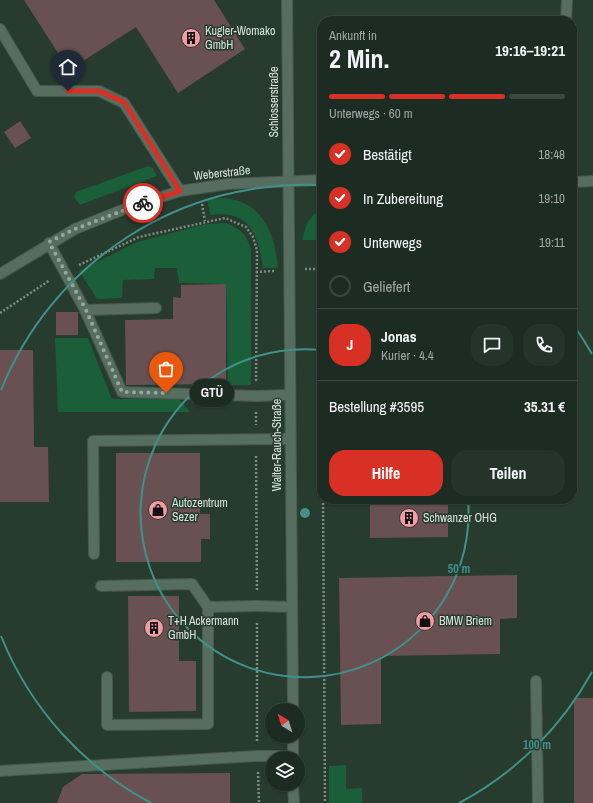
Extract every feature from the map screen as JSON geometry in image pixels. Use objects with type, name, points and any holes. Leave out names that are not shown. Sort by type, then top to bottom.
[{"type":"street","name":"Schlosserstraße","points":[[287,0],[288,180]]},
{"type":"street","points":[[566,16],[567,0]]},
{"type":"street","points":[[0,29],[37,92],[99,91],[124,102],[180,191]]},
{"type":"street","name":"Weberstraße","points":[[0,274],[49,242],[75,229],[132,206],[180,191],[228,184],[288,180],[317,180]]},
{"type":"street","name":"Walter-Rauch-Straße","points":[[288,180],[293,703]]},
{"type":"street","points":[[577,182],[593,181]]},
{"type":"street","points":[[49,242],[86,310],[122,392],[256,396],[290,395]]},
{"type":"street","points":[[86,310],[156,308]]},
{"type":"street","points":[[94,554],[93,441],[290,439]]},
{"type":"street","points":[[100,586],[192,584],[208,607],[208,724],[107,725],[107,677]]},
{"type":"street","points":[[208,607],[292,607]]},
{"type":"street","points":[[536,681],[538,803]]},
{"type":"street","points":[[0,771],[265,758]]},
{"type":"street","points":[[293,791],[294,803]]},
{"type":"path","points":[[323,504],[324,803]]},
{"type":"green space","points":[[148,166],[153,168],[157,176],[80,205],[74,197],[76,192]]},
{"type":"green space","points":[[225,198],[238,201],[249,206],[258,213],[265,222],[274,244],[278,268],[263,268],[255,235],[243,220],[224,214],[210,215],[207,199]]},
{"type":"green space","points":[[317,211],[317,240],[302,240],[307,223]]},
{"type":"green space","points":[[226,223],[243,233],[251,250],[251,385],[228,385],[226,284],[179,283],[177,268],[155,268],[154,279],[123,280],[122,298],[97,299],[79,271],[137,242],[206,224]]},
{"type":"green space","points":[[55,338],[88,338],[112,399],[178,398],[190,412],[58,412]]},
{"type":"green space","points":[[346,765],[346,789],[362,788],[362,803],[329,803],[329,766]]},
{"type":"building","name":"Kugler-Womako GmbH","points":[[24,0],[214,0],[245,49],[178,93],[136,27],[69,70]]},
{"type":"building","points":[[20,121],[31,138],[15,148],[4,132]]},
{"type":"building","points":[[226,284],[226,384],[126,385],[125,320],[173,319],[173,297],[181,298],[181,285]]},
{"type":"building","points":[[56,312],[78,312],[78,335],[56,335]]},
{"type":"building","points":[[0,350],[33,350],[34,447],[48,447],[49,502],[0,502]]},
{"type":"building","name":"Autozentrum Sezer","points":[[116,453],[200,453],[200,514],[210,514],[210,539],[201,539],[201,562],[116,562]]},
{"type":"building","name":"Schwanzer OHG","points":[[370,504],[448,504],[448,537],[370,538]]},
{"type":"building","points":[[517,575],[517,618],[500,619],[500,654],[381,656],[381,724],[341,725],[339,578]]},
{"type":"building","name":"T+H Ackermann GmbH","points":[[128,596],[179,596],[179,661],[196,661],[196,711],[129,712]]},
{"type":"building","points":[[574,698],[593,698],[593,803],[574,803]]},
{"type":"building","points":[[230,773],[230,803],[57,803],[63,787],[82,774]]},
{"type":"way so far","points":[[143,203],[75,229],[49,242],[86,310],[122,392],[166,393]]},
{"type":"place","name":"Kugler-Womako GmbH","points":[[191,38]]},
{"type":"place","name":"GTÜ","points":[[166,393]]},
{"type":"place","name":"Autozentrum Sezer","points":[[158,510]]},
{"type":"place","name":"Schwanzer OHG","points":[[409,518]]},
{"type":"place","name":"BMW Briem","points":[[425,621]]},
{"type":"place","name":"T+H Ackermann GmbH","points":[[154,628]]},
{"type":"route","points":[[68,91],[99,91],[124,102],[180,191],[143,203]]}]
